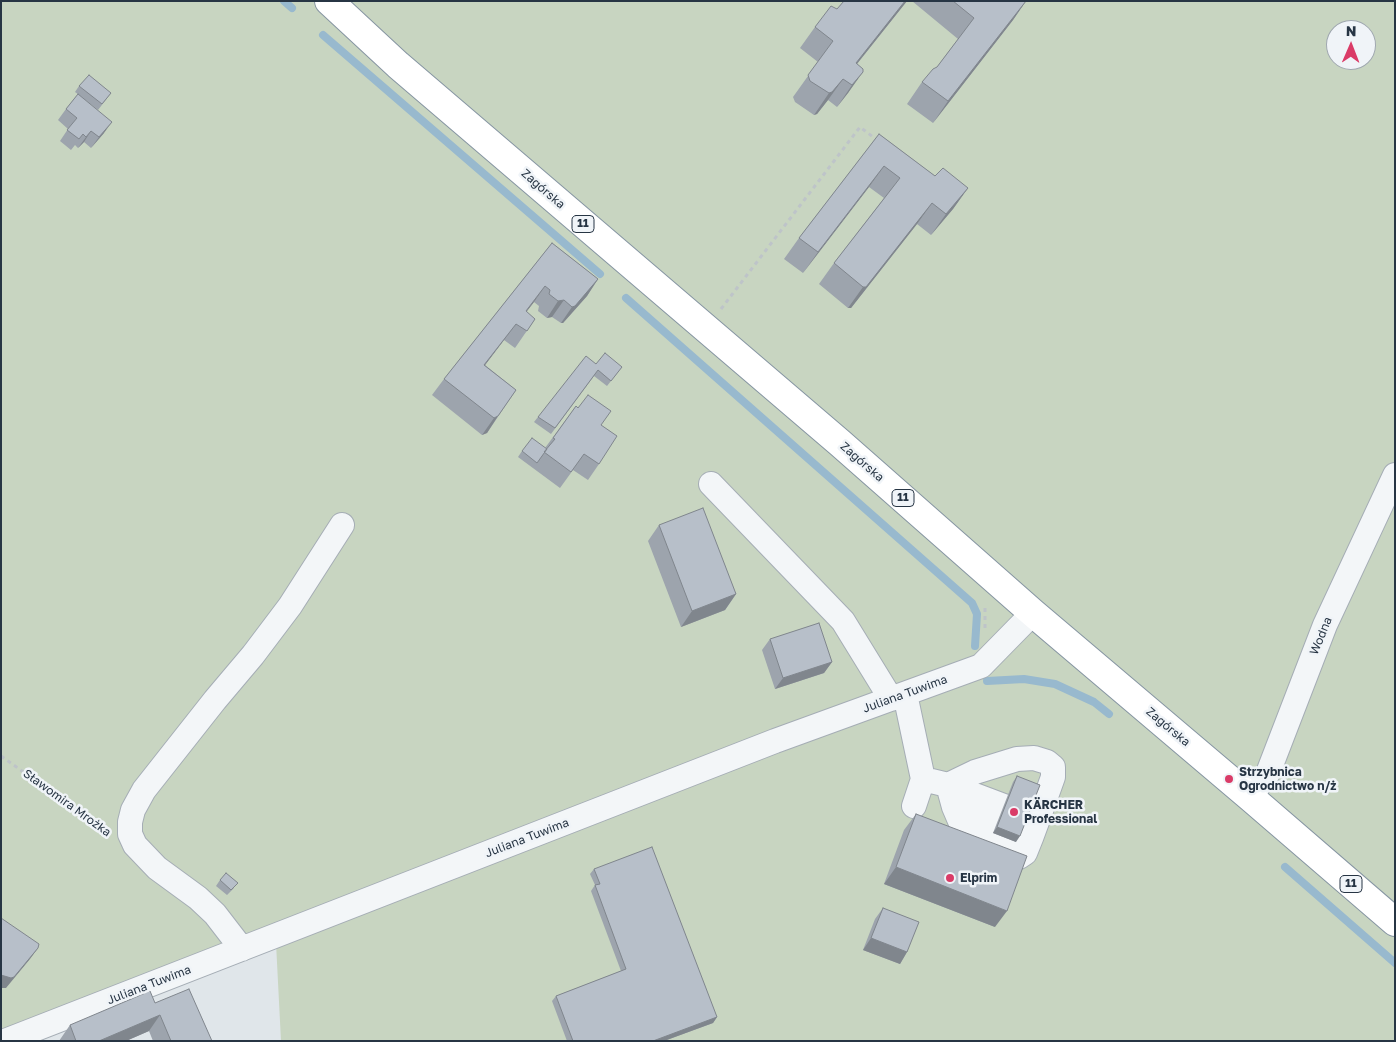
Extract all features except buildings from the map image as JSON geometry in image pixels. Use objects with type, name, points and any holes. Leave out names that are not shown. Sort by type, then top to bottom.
[{"type":"highway","name":"Zagórska","points":[[329,1],[398,65],[840,443],[1033,613],[1395,922]]},
{"type":"street","name":"Wodna","points":[[1250,797],[1268,773],[1325,624],[1395,475]]},
{"type":"street","points":[[711,484],[843,621],[898,696],[923,779],[914,806]]},
{"type":"street","points":[[242,949],[210,909],[157,868],[135,845],[130,834],[130,822],[133,810],[144,790],[253,655],[284,613],[342,525]]},
{"type":"street","name":"Juliana Tuwima","points":[[5,1041],[766,745],[980,666],[1033,613]]},
{"type":"street","points":[[1017,758],[1034,758],[1047,762],[1053,767],[1052,777],[1038,820],[1025,853],[1019,857],[994,849],[972,837],[960,821],[948,785],[975,772],[1017,758]]},
{"type":"street","points":[[923,779],[948,785],[1007,789],[1038,820]]},
{"type":"path","points":[[706,329],[860,127],[882,144]]},
{"type":"path","points":[[982,599],[986,606],[984,628],[1000,647]]},
{"type":"path","name":"Sławomira Mrożka","points":[[1,756],[115,837],[135,845]]},
{"type":"green space","points":[[1,1],[1395,1],[1395,1041],[281,1041],[276,943],[1,1041]]},
{"type":"waterway","points":[[284,1],[292,8]]},
{"type":"waterway","points":[[323,35],[600,274]]},
{"type":"waterway","points":[[626,298],[972,603],[977,614],[975,646]]},
{"type":"waterway","points":[[987,681],[1024,679],[1055,684],[1094,702],[1109,714]]},
{"type":"waterway","points":[[1285,867],[1395,963]]},
{"type":"place","name":"Strzybnica Ogrodnictwo n/ż","points":[[1229,779]]},
{"type":"place","name":"KÄRCHER Professional","points":[[1014,812]]},
{"type":"place","name":"Elprim","points":[[950,878]]}]
